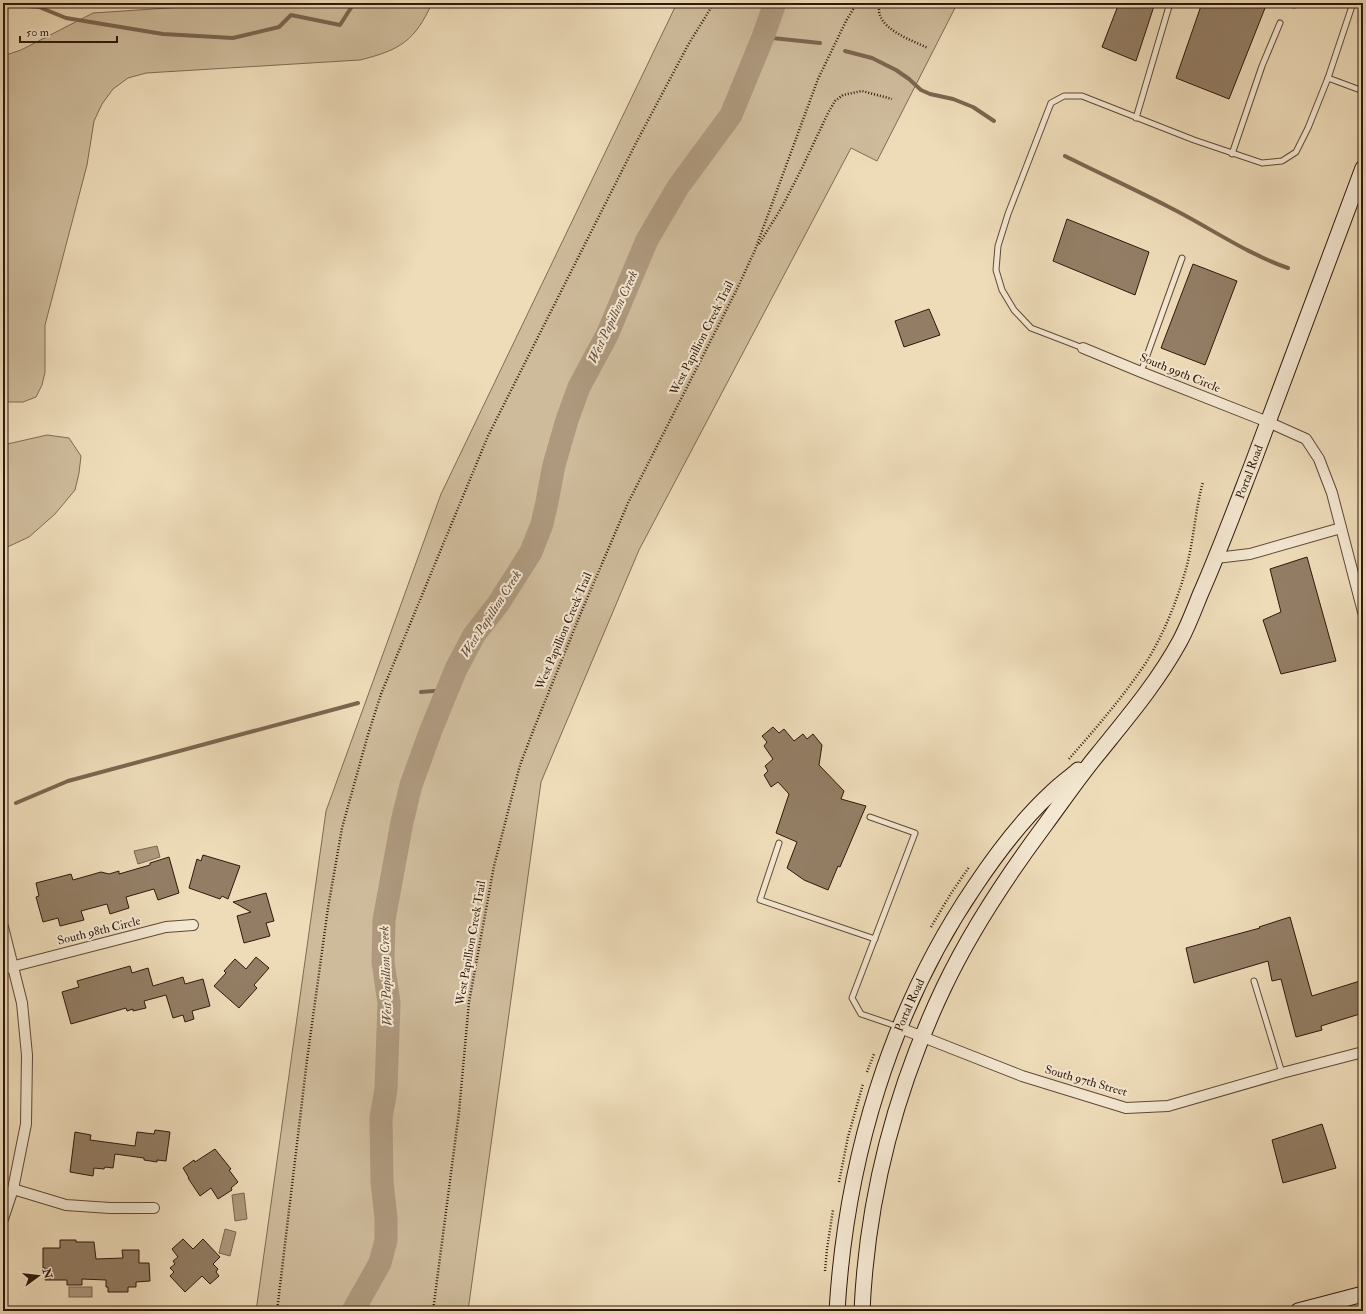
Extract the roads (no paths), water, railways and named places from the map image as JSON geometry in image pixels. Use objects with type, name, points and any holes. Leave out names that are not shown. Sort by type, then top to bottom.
[{"type":"main road","name":"Portal Road","points":[[862,1311],[868,1248],[878,1181],[903,1090],[922,1037],[945,986],[988,909],[1020,860],[1096,756],[1139,703],[1165,666],[1186,628],[1216,558],[1363,168]]},
{"type":"main road","name":"Portal Road","points":[[837,1311],[846,1224],[864,1135],[879,1084],[900,1028],[933,955],[957,912],[986,870],[1023,822],[1050,793],[1096,756]]},
{"type":"main road","points":[[1302,1310],[1363,1294]]},
{"type":"street","name":"South 99th Circle","points":[[1083,348],[1268,422],[1306,439],[1319,459],[1332,493],[1363,612]]},
{"type":"street","points":[[1216,558],[1250,554],[1341,528]]},
{"type":"street","name":"South 98th Circle","points":[[3,969],[166,927],[193,925]]},
{"type":"street","points":[[3,927],[22,1003],[27,1055],[26,1124],[13,1189],[3,1219]]},
{"type":"street","name":"South 97th Street","points":[[900,1028],[1022,1076],[1126,1108],[1168,1106],[1282,1073],[1363,1052]]},
{"type":"street","points":[[13,1189],[66,1205],[110,1208],[154,1208]]},
{"type":"lane","points":[[1136,118],[1170,3]]},
{"type":"lane","points":[[1083,348],[1031,328],[1014,310],[1002,290],[996,270],[998,246],[1008,214],[1051,103],[1064,96],[1082,96],[1232,154],[1262,163],[1282,161],[1296,152],[1308,128],[1328,78],[1353,3]]},
{"type":"lane","points":[[1232,154],[1262,66],[1280,23]]},
{"type":"lane","points":[[1328,78],[1363,91]]},
{"type":"lane","points":[[1141,372],[1182,258]]},
{"type":"lane","points":[[870,817],[915,833],[852,998],[861,1014],[900,1028]]},
{"type":"lane","points":[[779,843],[760,900],[875,939]]},
{"type":"lane","points":[[1254,981],[1282,1073]]},
{"type":"waterway","points":[[3,4],[39,7],[66,18],[163,34],[233,38],[279,27],[291,15],[340,25],[354,3]]},
{"type":"waterway","name":"West Papillion Creek","points":[[353,1311],[380,1263],[386,1240],[386,1218],[382,1182],[381,1118],[386,1089],[389,1003],[383,962],[384,920],[402,822],[411,785],[431,730],[456,669],[474,635],[498,604],[531,552],[542,524],[554,465],[567,420],[579,387],[607,335],[647,240],[678,187],[731,115],[763,37],[775,3]]},
{"type":"waterway","points":[[763,37],[820,43]]},
{"type":"waterway","points":[[845,51],[872,58],[896,70],[921,90],[930,94],[953,99],[973,107],[994,121]]},
{"type":"waterway","points":[[1065,156],[1169,207],[1257,255],[1288,268]]},
{"type":"waterway","points":[[421,692],[446,690]]},
{"type":"waterway","points":[[16,803],[68,781],[358,703]]}]
